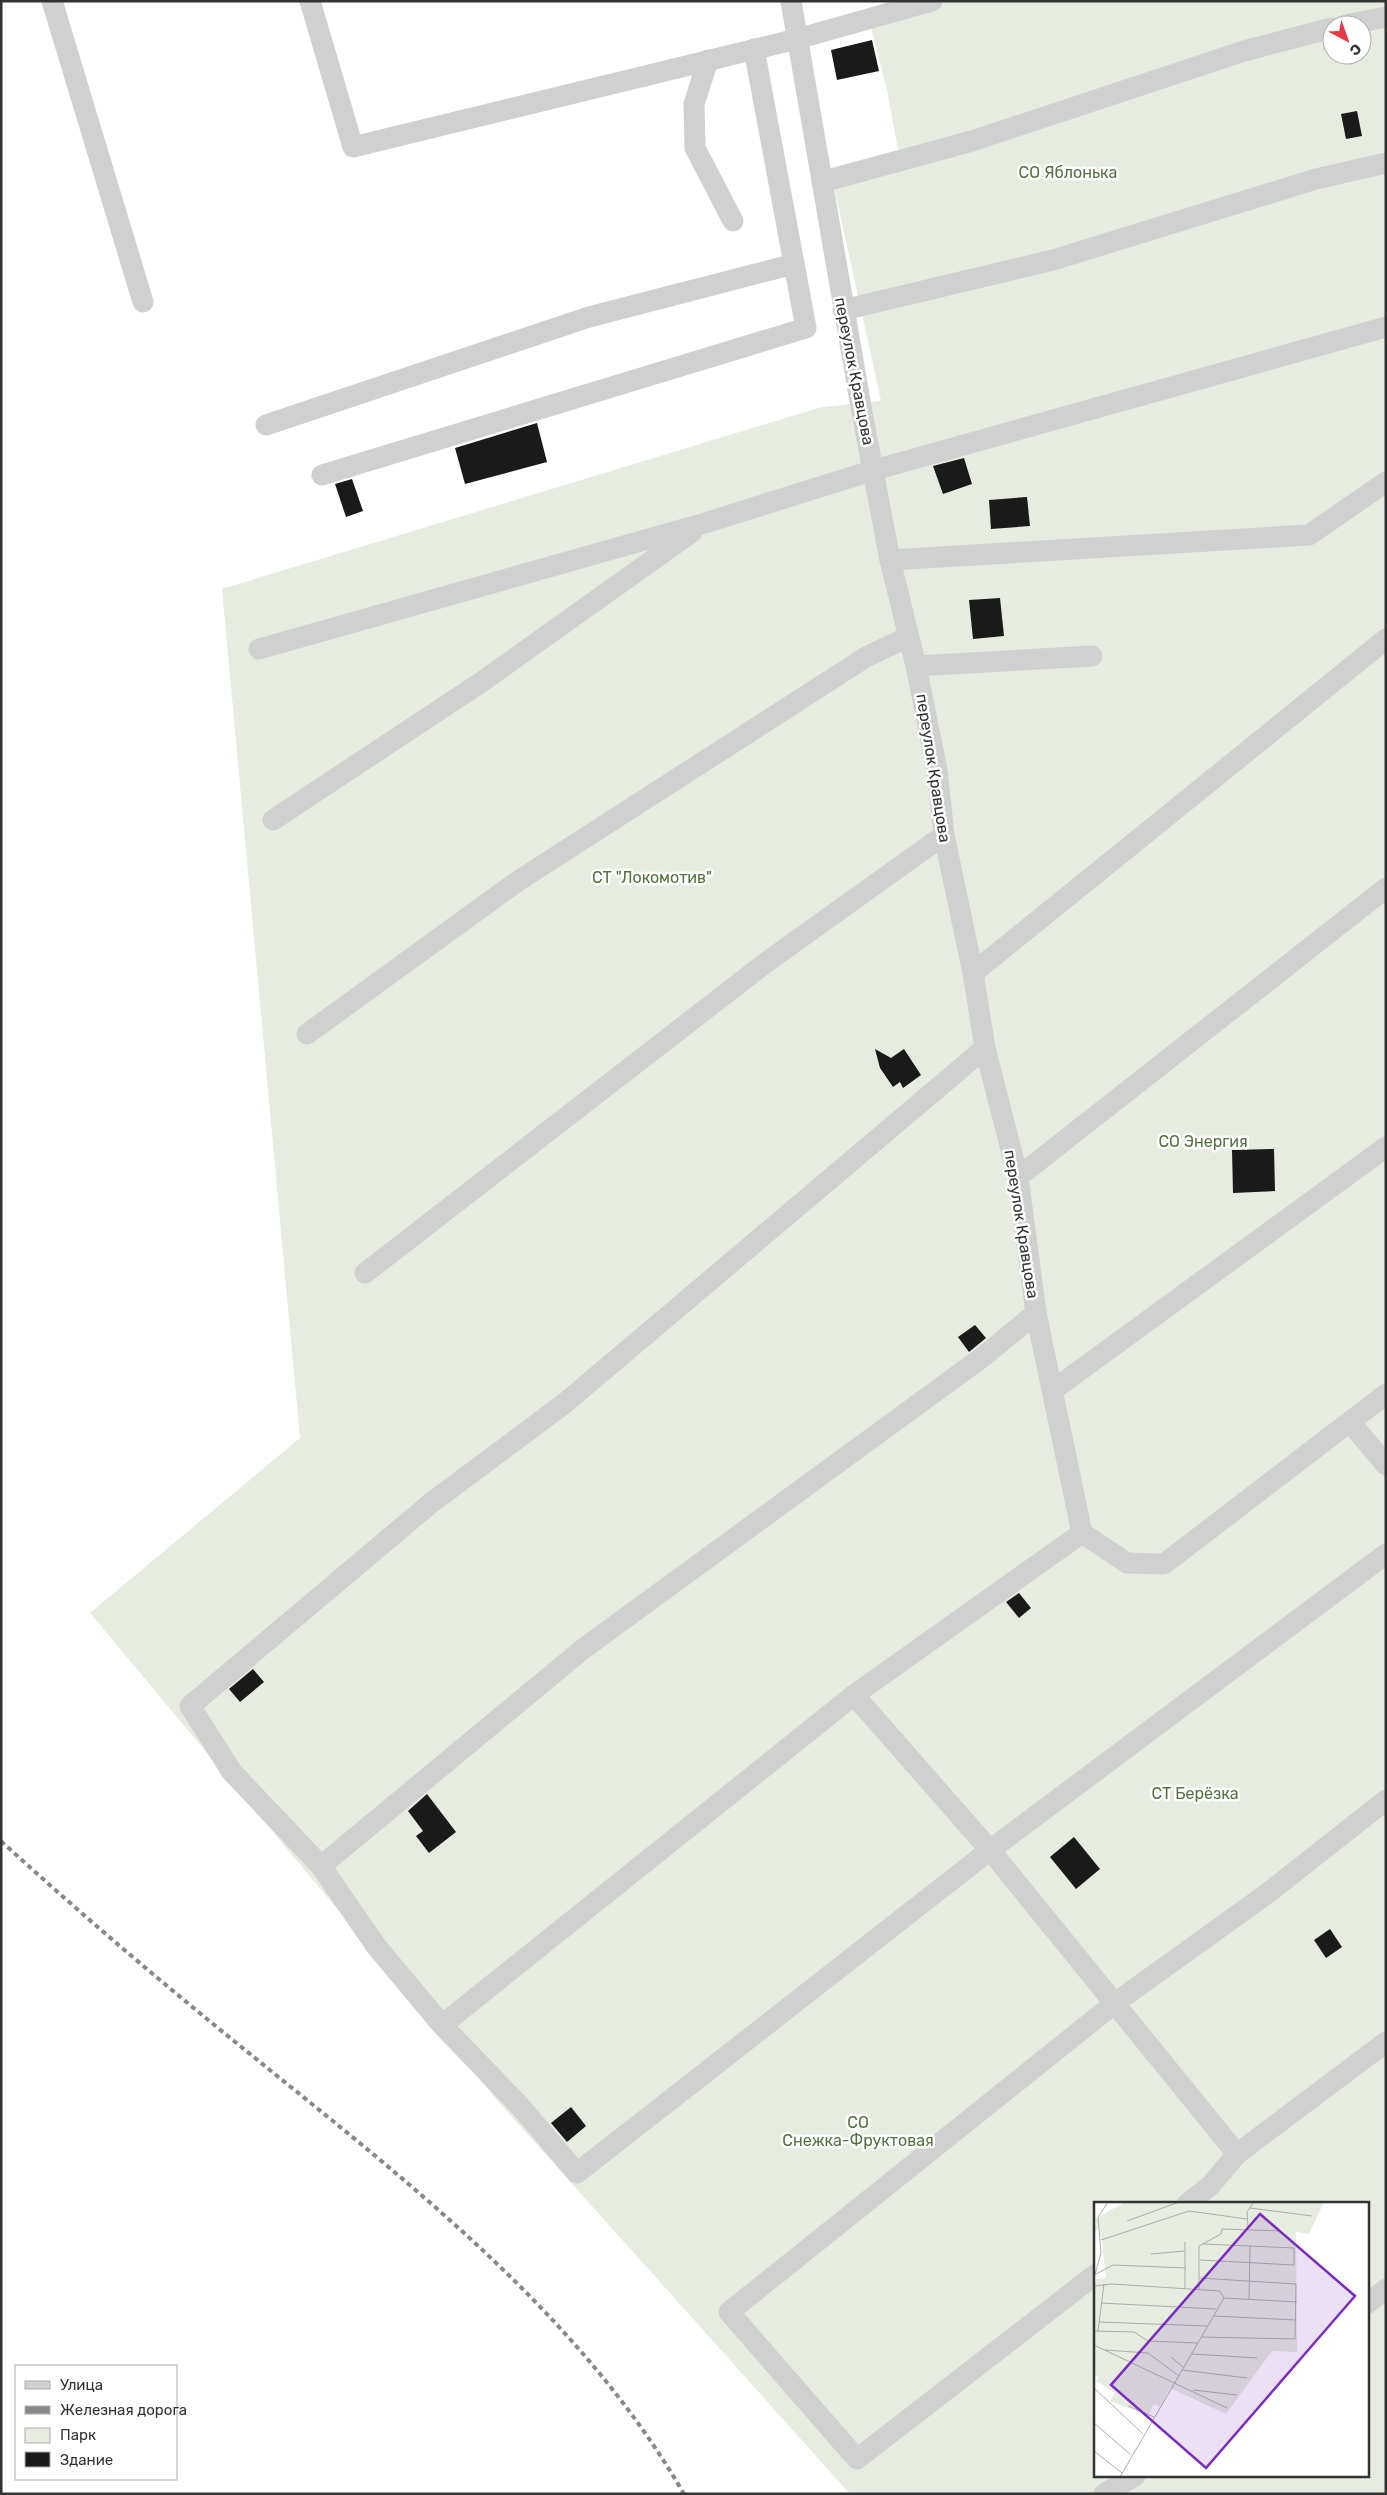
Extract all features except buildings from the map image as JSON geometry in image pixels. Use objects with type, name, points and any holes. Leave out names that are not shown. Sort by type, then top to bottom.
[{"type":"street","points":[[52,1],[143,302]]},
{"type":"street","points":[[310,1],[353,147],[797,39],[932,1]]},
{"type":"street","name":"переулок Кравцова","points":[[791,1],[843,310],[890,560],[916,666],[937,770],[944,835],[973,973],[985,1048],[1018,1176],[1036,1313],[1054,1390],[1082,1533]]},
{"type":"street","points":[[1372,20],[1386,17]]},
{"type":"street","points":[[822,182],[972,141],[1244,51],[1322,31]]},
{"type":"street","points":[[322,475],[806,328],[754,49]]},
{"type":"street","points":[[708,60],[694,104],[695,148],[734,221]]},
{"type":"street","points":[[843,310],[1053,260],[1316,179],[1386,163]]},
{"type":"street","points":[[266,425],[589,317],[794,264]]},
{"type":"street","points":[[259,650],[705,523],[874,470],[1386,327]]},
{"type":"street","points":[[890,560],[1309,535],[1386,482]]},
{"type":"street","points":[[273,820],[483,681],[705,523]]},
{"type":"street","points":[[306,1034],[518,881],[866,657],[908,637]]},
{"type":"street","points":[[973,973],[1386,639]]},
{"type":"street","points":[[916,666],[1092,656]]},
{"type":"street","points":[[366,1273],[764,964],[944,835]]},
{"type":"street","points":[[1018,1176],[1386,888]]},
{"type":"street","points":[[985,1048],[565,1403],[431,1503],[190,1706],[232,1772],[321,1866],[376,1946],[442,2025],[519,2105],[577,2173],[990,1850],[1386,1554]]},
{"type":"street","points":[[1054,1390],[1386,1147]]},
{"type":"street","points":[[321,1866],[583,1649],[984,1356],[1036,1313]]},
{"type":"street","points":[[442,2025],[854,1696],[1082,1533],[1127,1563],[1164,1564],[1386,1394]]},
{"type":"street","points":[[1350,1422],[1386,1465]]},
{"type":"street","points":[[854,1696],[990,1850],[1237,2154]]},
{"type":"street","points":[[1094,2276],[857,2459],[729,2312],[1115,2003],[1268,1893],[1386,1800]]},
{"type":"street","points":[[1190,2202],[1210,2186],[1237,2154],[1386,2042]]},
{"type":"street","points":[[1370,2301],[1386,2289]]},
{"type":"street","points":[[1104,2494],[1132,2478]]},
{"type":"green space","name":"СТ \"Локомотив\"","points":[[917,1],[1386,1],[1386,2494],[850,2494],[496,2099],[90,1613],[300,1438],[222,589],[822,407],[881,401],[830,168],[898,150],[887,90],[868,17]]},
{"type":"railway","points":[[1,1841],[126,1951],[222,2032],[374,2155],[490,2257],[544,2311],[596,2369],[642,2429],[684,2494]]},
{"type":"park label","name":"СО Яблонька","points":[[1068,172]]},
{"type":"park label","name":"СО Энергия","points":[[1203,1141]]},
{"type":"park label","name":"СТ Берёзка","points":[[1195,1793]]},
{"type":"park label","name":"СО Снежка-Фруктовая","points":[[858,2131]]}]
